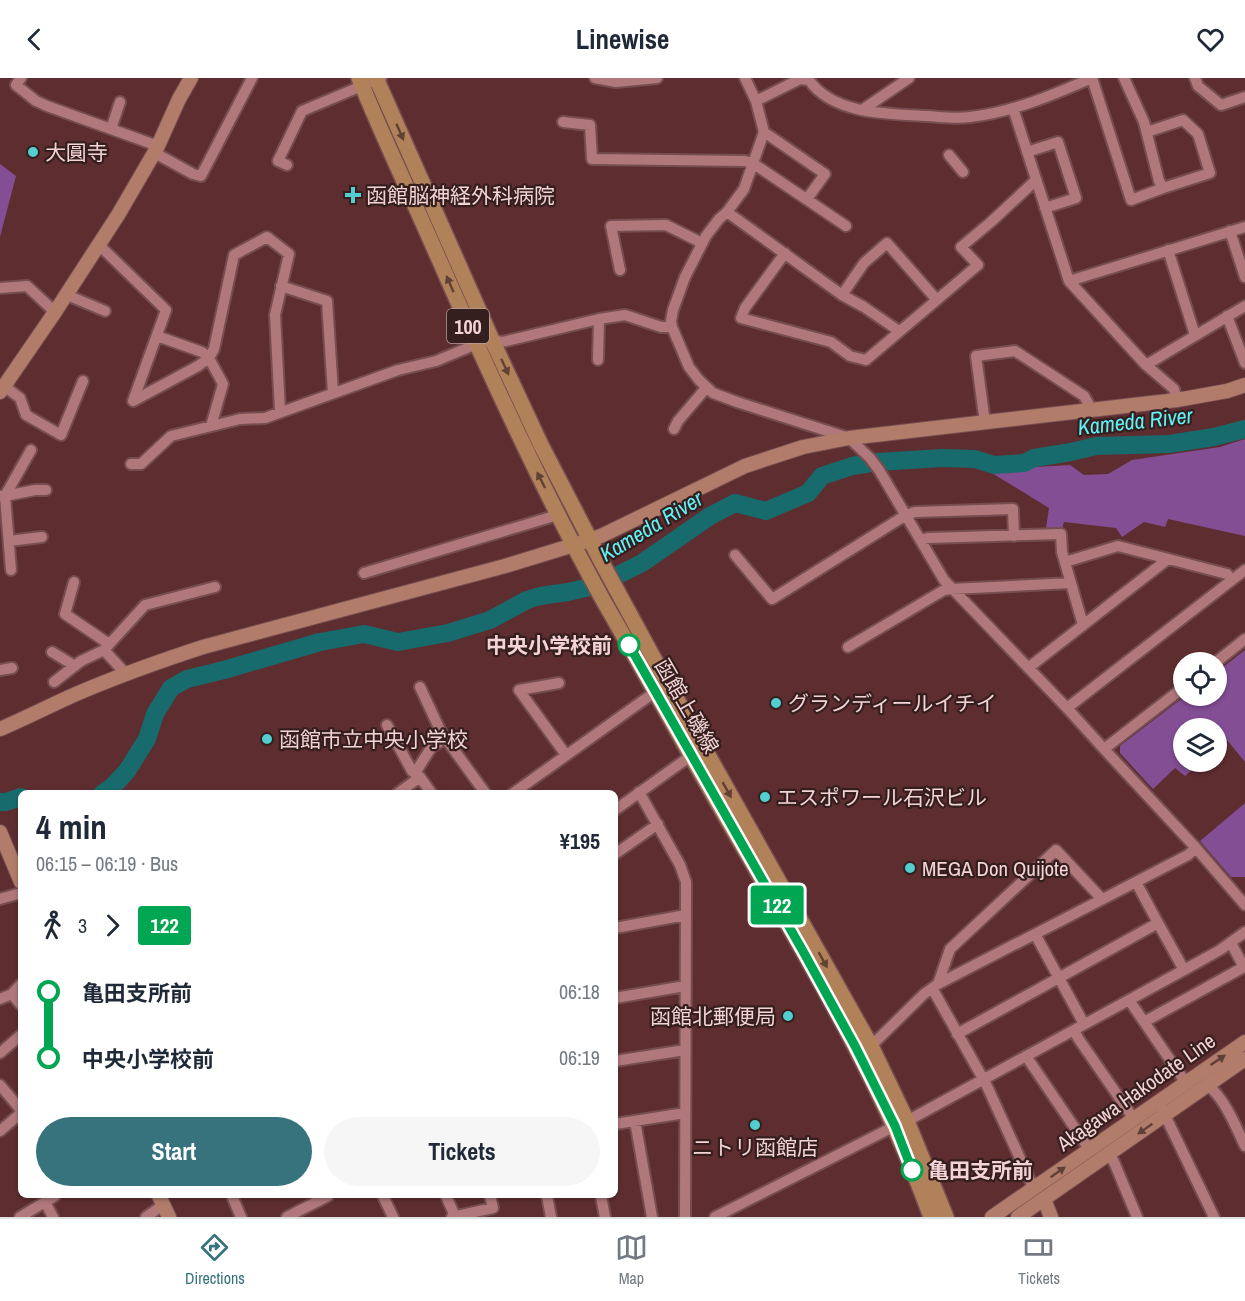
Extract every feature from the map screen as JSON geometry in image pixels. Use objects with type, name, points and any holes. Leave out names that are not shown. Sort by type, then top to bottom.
[{"type":"main road","name":"函館上磯線","points":[[378,79],[492,340],[541,445],[618,592],[692,755],[901,1123],[931,1217]]},
{"type":"main road","name":"函館上磯線","points":[[360,82],[527,453],[574,546],[603,600],[663,689],[870,1046],[901,1123],[946,1217]]},
{"type":"street","points":[[21,78],[16,85],[36,101],[111,129],[156,149],[194,174],[201,176],[252,78]]},
{"type":"street","points":[[595,78],[616,82],[657,78]]},
{"type":"street","points":[[745,78],[756,101],[764,132],[744,189],[702,243],[681,288],[671,321],[689,367],[713,393],[849,438],[862,450],[875,464],[889,486],[944,580],[1067,708],[1196,848],[1245,905]]},
{"type":"street","points":[[862,110],[909,78]]},
{"type":"street","points":[[756,101],[800,79],[809,79],[817,90],[829,99],[862,110],[968,118],[1013,108],[1092,78],[1131,200],[1210,173],[1198,134],[1183,120],[1147,132]]},
{"type":"street","points":[[1124,78],[1144,122],[1159,181],[1163,188]]},
{"type":"street","points":[[1195,78],[1198,86],[1221,105],[1245,97]]},
{"type":"street","points":[[287,165],[278,161],[303,111],[360,82],[378,79]]},
{"type":"street","points":[[82,381],[61,435],[26,416],[20,398],[2,389],[99,245],[156,149],[186,80]]},
{"type":"street","points":[[111,129],[120,102]]},
{"type":"street","points":[[1013,108],[1069,281],[1146,365],[1174,389],[1177,400]]},
{"type":"street","points":[[563,122],[590,125],[592,159],[745,161],[754,164],[846,226]]},
{"type":"street","points":[[764,132],[825,174],[807,199]]},
{"type":"street","points":[[1027,152],[1058,142],[1076,198],[1045,208]]},
{"type":"street","points":[[949,155],[963,172]]},
{"type":"street","points":[[785,253],[745,308],[741,318],[831,342],[850,356],[866,360],[978,265],[961,247],[1036,180]]},
{"type":"street","points":[[727,212],[849,300],[864,306],[899,331]]},
{"type":"street","points":[[620,270],[611,226],[666,225],[702,243]]},
{"type":"street","points":[[1069,281],[1245,227]]},
{"type":"street","points":[[1230,231],[1245,277]]},
{"type":"street","points":[[99,245],[166,310],[133,401],[209,358],[214,349],[234,255],[267,237],[289,254],[275,315],[280,411]]},
{"type":"street","points":[[842,295],[864,263],[887,243],[937,300]]},
{"type":"street","points":[[1168,250],[1195,335]]},
{"type":"street","points":[[0,288],[27,286],[55,312]]},
{"type":"street","points":[[281,286],[327,301],[333,393]]},
{"type":"street","points":[[67,295],[105,311]]},
{"type":"street","points":[[1146,365],[1245,306]]},
{"type":"street","points":[[131,464],[141,464],[171,436],[240,419],[265,418],[398,369],[436,361],[492,340],[502,342],[599,318],[625,315],[662,327],[672,327]]},
{"type":"street","points":[[1227,316],[1245,363]]},
{"type":"street","points":[[598,360],[599,318]]},
{"type":"street","points":[[157,336],[202,352],[209,358],[223,384],[211,426]]},
{"type":"street","points":[[985,423],[976,356],[1015,351],[1084,396],[1092,410]]},
{"type":"street","points":[[0,729],[76,694],[194,650],[574,546],[603,535],[745,466],[803,447],[849,438],[1177,400],[1245,386]]},
{"type":"street","points":[[674,429],[706,388]]},
{"type":"street","points":[[11,570],[3,496],[31,450]]},
{"type":"street","points":[[3,496],[46,490]]},
{"type":"street","points":[[735,555],[772,599],[906,515],[915,512],[1014,509],[1014,536]]},
{"type":"street","points":[[364,573],[477,540],[558,513]]},
{"type":"street","points":[[921,540],[1061,534],[1062,552],[1083,626]]},
{"type":"street","points":[[9,541],[42,537]]},
{"type":"street","points":[[1065,562],[1118,546],[1227,574],[1232,580]]},
{"type":"street","points":[[1028,668],[1168,559]]},
{"type":"street","points":[[1067,708],[1245,570]]},
{"type":"street","points":[[74,582],[65,614],[107,647],[126,674]]},
{"type":"street","points":[[848,647],[944,590],[1071,583]]},
{"type":"street","points":[[54,682],[107,647],[145,605],[215,587]]},
{"type":"street","points":[[1227,653],[1245,639]]},
{"type":"street","points":[[52,652],[75,666]]},
{"type":"street","points":[[0,669],[12,668]]},
{"type":"street","points":[[560,683],[519,690],[566,754]]},
{"type":"street","points":[[420,687],[441,732],[483,790]]},
{"type":"street","points":[[518,790],[566,754],[663,689]]},
{"type":"street","points":[[1104,749],[1173,696]]},
{"type":"street","points":[[387,724],[412,771],[429,790]]},
{"type":"street","points":[[401,790],[418,775],[431,748],[445,738]]},
{"type":"street","points":[[618,808],[692,755]]},
{"type":"street","points":[[639,792],[680,865],[686,882],[685,1217]]},
{"type":"street","points":[[618,852],[658,824]]},
{"type":"street","points":[[0,832],[18,875]]},
{"type":"street","points":[[870,1046],[935,986],[1188,855],[1196,848]]},
{"type":"street","points":[[1051,1217],[983,1079],[957,1034],[935,986],[950,949],[1056,850],[1102,899]]},
{"type":"street","points":[[1136,882],[1184,970]]},
{"type":"street","points":[[0,899],[18,894]]},
{"type":"street","points":[[618,927],[686,915]]},
{"type":"street","points":[[957,1034],[1158,923]]},
{"type":"street","points":[[715,1217],[976,1084],[1184,970],[1245,932]]},
{"type":"street","points":[[1035,934],[1079,1027],[1078,1038],[1134,1119]]},
{"type":"street","points":[[1144,1022],[1244,967],[1231,942]]},
{"type":"street","points":[[618,997],[685,986]]},
{"type":"street","points":[[0,999],[12,994],[18,987]]},
{"type":"street","points":[[12,994],[18,1001]]},
{"type":"street","points":[[1129,1000],[1186,1083]]},
{"type":"street","points":[[0,1053],[18,1038]]},
{"type":"street","name":"Akagawa Hakodate Line","points":[[992,1217],[1039,1194],[1109,1154],[1162,1108],[1186,1083],[1245,1042]]},
{"type":"street","points":[[618,1061],[685,1050]]},
{"type":"street","points":[[1026,1056],[1091,1149]]},
{"type":"street","name":"Akagawa Hakodate Line","points":[[1018,1217],[1039,1194],[1091,1149],[1134,1119],[1208,1085],[1245,1059]]},
{"type":"street","points":[[0,1085],[18,1108]]},
{"type":"street","points":[[1208,1085],[1229,1112],[1245,1146]]},
{"type":"street","points":[[1162,1108],[1214,1217]]},
{"type":"street","points":[[618,1123],[685,1113]]},
{"type":"street","points":[[0,1131],[18,1115]]},
{"type":"street","points":[[635,1120],[652,1217]]},
{"type":"street","points":[[1109,1154],[1137,1217]]},
{"type":"street","points":[[20,1217],[52,1198]]},
{"type":"street","points":[[233,1198],[241,1217]]},
{"type":"street","points":[[290,1216],[324,1198]]},
{"type":"street","points":[[384,1198],[393,1217]]},
{"type":"street","points":[[447,1198],[453,1216],[493,1208],[490,1198]]},
{"type":"street","points":[[547,1198],[551,1217]]},
{"type":"street","points":[[601,1198],[605,1217]]},
{"type":"street","points":[[45,1202],[54,1217]]},
{"type":"street","points":[[146,1217],[164,1206]]},
{"type":"shaded area","points":[[0,164],[16,176],[0,237]]},
{"type":"shaded area","points":[[1245,439],[1245,536],[1168,519],[1165,527],[1144,522],[1122,537],[1116,528],[1064,522],[1062,529],[1046,528],[1049,508],[987,470],[1070,465],[1084,475],[1108,474],[1132,460],[1220,447]]},
{"type":"shaded area","points":[[1245,650],[1245,762],[1227,740],[1227,718],[1173,718],[1173,770],[1153,789],[1120,753],[1120,746],[1173,705],[1227,706],[1227,664]]},
{"type":"shaded area","points":[[1245,803],[1245,877],[1231,877],[1200,841]]},
{"type":"waterway","name":"Kameda River","points":[[108,790],[127,771],[147,739],[155,714],[171,688],[187,679],[320,642],[364,634],[398,642],[448,633],[490,620],[527,600],[598,585],[642,563],[710,516],[735,503],[766,511],[808,493],[822,476],[852,466],[878,462],[942,458],[975,459],[994,465],[1024,463],[1034,458],[1096,446],[1169,444],[1214,437],[1245,429]]},
{"type":"waterway","name":"Kameda River","points":[[0,802],[18,798]]},
{"type":"bus line","name":"122","points":[[629,645],[855,1046],[895,1126],[912,1170]]},
{"type":"place","name":"大圓寺","points":[[33,152]]},
{"type":"place","name":"函館脳神経外科病院","points":[[353,195]]},
{"type":"place","name":"中央小学校前","points":[[629,645]]},
{"type":"place","name":"グランディールイチイ","points":[[776,703]]},
{"type":"place","name":"函館市立中央小学校","points":[[267,739]]},
{"type":"place","name":"エスポワール石沢ビル","points":[[765,797]]},
{"type":"place","name":"MEGA Don Quijote","points":[[910,868]]},
{"type":"place","name":"函館北郵便局","points":[[788,1016]]},
{"type":"place","name":"ニトリ函館店","points":[[755,1125]]},
{"type":"place","name":"亀田支所前","points":[[912,1170]]}]
